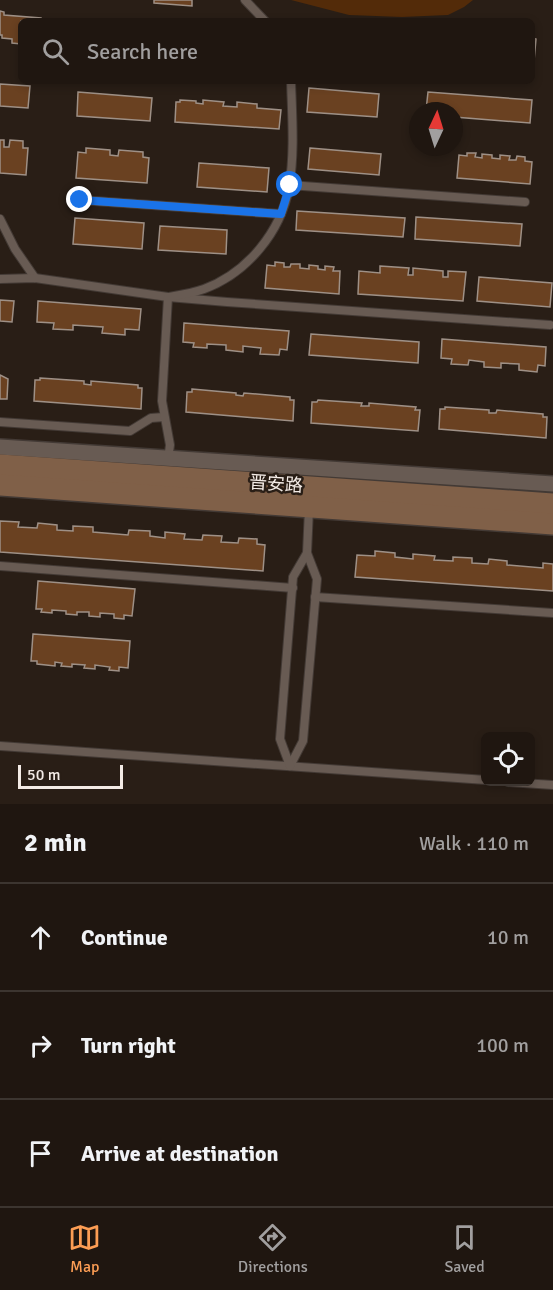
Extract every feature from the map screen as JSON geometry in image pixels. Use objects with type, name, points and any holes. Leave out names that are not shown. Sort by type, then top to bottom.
[{"type":"main road","name":"晋安路","points":[[0,465],[553,504]]},
{"type":"main road","name":"晋安路","points":[[0,485],[553,524]]},
{"type":"street","points":[[0,447],[553,484]]},
{"type":"lane","points":[[245,0],[262,18]]},
{"type":"lane","points":[[168,297],[205,289],[238,270],[264,244],[281,214],[290,185],[291,84]]},
{"type":"lane","points":[[290,185],[525,202]]},
{"type":"lane","points":[[80,200],[281,214]]},
{"type":"lane","points":[[0,219],[15,249],[35,279]]},
{"type":"lane","points":[[0,279],[35,279],[168,297],[550,326]]},
{"type":"lane","points":[[168,297],[162,401],[170,445],[168,459]]},
{"type":"lane","points":[[0,422],[130,431],[151,418],[165,417]]},
{"type":"lane","points":[[290,766],[303,741],[317,579],[307,553],[310,507]]},
{"type":"lane","points":[[290,766],[280,739],[292,588],[294,576],[307,553]]},
{"type":"lane","points":[[0,566],[292,588]]},
{"type":"lane","points":[[315,597],[553,613]]},
{"type":"lane","points":[[0,746],[481,780]]},
{"type":"lane","points":[[535,784],[553,785]]},
{"type":"shaded area","points":[[291,0],[473,0],[448,15],[402,17],[349,15]]},
{"type":"building","points":[[154,0],[192,0],[192,6],[154,3]]},
{"type":"building","points":[[0,11],[4,12],[4,15],[41,18],[18,18],[18,44],[12,43],[12,39],[2,38]]},
{"type":"building","points":[[0,84],[30,86],[28,108],[0,106]]},
{"type":"building","points":[[309,88],[379,94],[377,117],[307,112]]},
{"type":"building","points":[[78,92],[152,98],[150,121],[77,116]]},
{"type":"building","points":[[428,92],[532,100],[530,123],[463,118],[463,102],[427,102]]},
{"type":"building","points":[[180,100],[203,104],[203,100],[224,102],[223,106],[237,107],[237,102],[257,104],[257,108],[281,110],[279,129],[175,122],[176,102]]},
{"type":"building","points":[[0,140],[4,140],[4,147],[9,147],[10,140],[23,141],[23,148],[28,148],[26,175],[0,173]]},
{"type":"building","points":[[86,148],[110,150],[110,155],[118,156],[119,150],[143,152],[143,157],[149,158],[147,183],[76,178],[78,152],[86,153]]},
{"type":"building","points":[[310,148],[381,154],[379,175],[308,169]]},
{"type":"building","points":[[467,153],[476,153],[475,157],[482,158],[482,154],[500,159],[500,155],[510,156],[509,160],[516,160],[517,156],[525,157],[525,161],[532,162],[530,184],[457,178],[459,156],[467,156]]},
{"type":"building","points":[[199,163],[269,168],[267,192],[197,187]]},
{"type":"building","points":[[297,211],[405,218],[403,237],[296,230]]},
{"type":"building","points":[[416,217],[522,224],[520,246],[415,239]]},
{"type":"building","points":[[75,218],[144,223],[142,249],[73,244]]},
{"type":"building","points":[[160,226],[227,230],[226,254],[158,250]]},
{"type":"building","points":[[275,262],[284,263],[284,267],[300,264],[300,268],[309,269],[309,265],[325,270],[325,266],[334,267],[333,271],[340,271],[339,294],[265,288],[267,265],[275,266]]},
{"type":"building","points":[[380,266],[409,268],[408,275],[413,275],[413,268],[443,271],[443,277],[448,277],[448,271],[466,272],[463,301],[358,294],[359,271],[380,273]]},
{"type":"building","points":[[479,277],[552,283],[550,307],[477,301]]},
{"type":"building","points":[[0,300],[14,301],[12,322],[0,321]]},
{"type":"building","points":[[38,301],[141,309],[139,330],[125,329],[125,335],[102,333],[103,327],[73,325],[73,330],[53,329],[54,323],[37,322]]},
{"type":"building","points":[[184,323],[289,331],[287,350],[280,349],[279,355],[260,354],[261,348],[243,346],[243,352],[226,350],[226,345],[207,344],[207,348],[193,347],[194,343],[183,342]]},
{"type":"building","points":[[311,334],[419,342],[418,363],[309,355]]},
{"type":"building","points":[[442,339],[546,347],[545,366],[538,365],[537,372],[519,370],[519,364],[501,363],[501,368],[484,367],[484,362],[469,360],[468,365],[451,364],[452,359],[441,358]]},
{"type":"building","points":[[0,375],[8,379],[7,399],[0,399]]},
{"type":"building","points":[[40,378],[84,381],[84,384],[91,385],[91,381],[138,385],[138,388],[142,388],[141,409],[34,401],[35,380],[40,380]]},
{"type":"building","points":[[192,389],[236,393],[236,395],[243,396],[244,393],[290,397],[290,400],[294,400],[293,421],[186,412],[187,392],[192,392]]},
{"type":"building","points":[[318,400],[362,403],[361,406],[369,406],[369,403],[416,407],[415,410],[420,410],[418,431],[311,423],[312,402]]},
{"type":"building","points":[[445,407],[489,410],[489,413],[496,413],[497,410],[543,414],[543,417],[547,417],[546,438],[439,429],[440,409],[445,409]]},
{"type":"building","points":[[0,521],[19,522],[18,527],[37,528],[38,523],[57,525],[57,530],[73,531],[73,526],[93,527],[93,532],[128,535],[129,530],[150,531],[150,536],[165,538],[165,532],[185,534],[184,539],[202,540],[203,535],[222,536],[221,542],[238,543],[239,538],[257,539],[257,544],[265,545],[263,571],[0,552]]},
{"type":"building","points":[[375,551],[395,553],[395,557],[413,559],[413,554],[435,556],[434,560],[453,561],[453,557],[472,558],[472,563],[488,564],[489,559],[507,561],[507,565],[543,568],[543,563],[553,564],[553,591],[355,577],[357,555],[375,556]]},
{"type":"building","points":[[38,581],[135,589],[132,616],[124,615],[124,619],[114,618],[114,614],[100,613],[100,617],[89,616],[89,612],[77,612],[77,615],[66,614],[66,611],[41,612],[42,609],[36,609]]},
{"type":"building","points":[[33,634],[130,641],[128,668],[119,667],[119,671],[95,665],[95,669],[84,668],[85,665],[61,666],[62,663],[55,662],[55,666],[37,664],[37,661],[31,661]]},
{"type":"route","points":[[80,200],[281,214],[290,185]]}]
